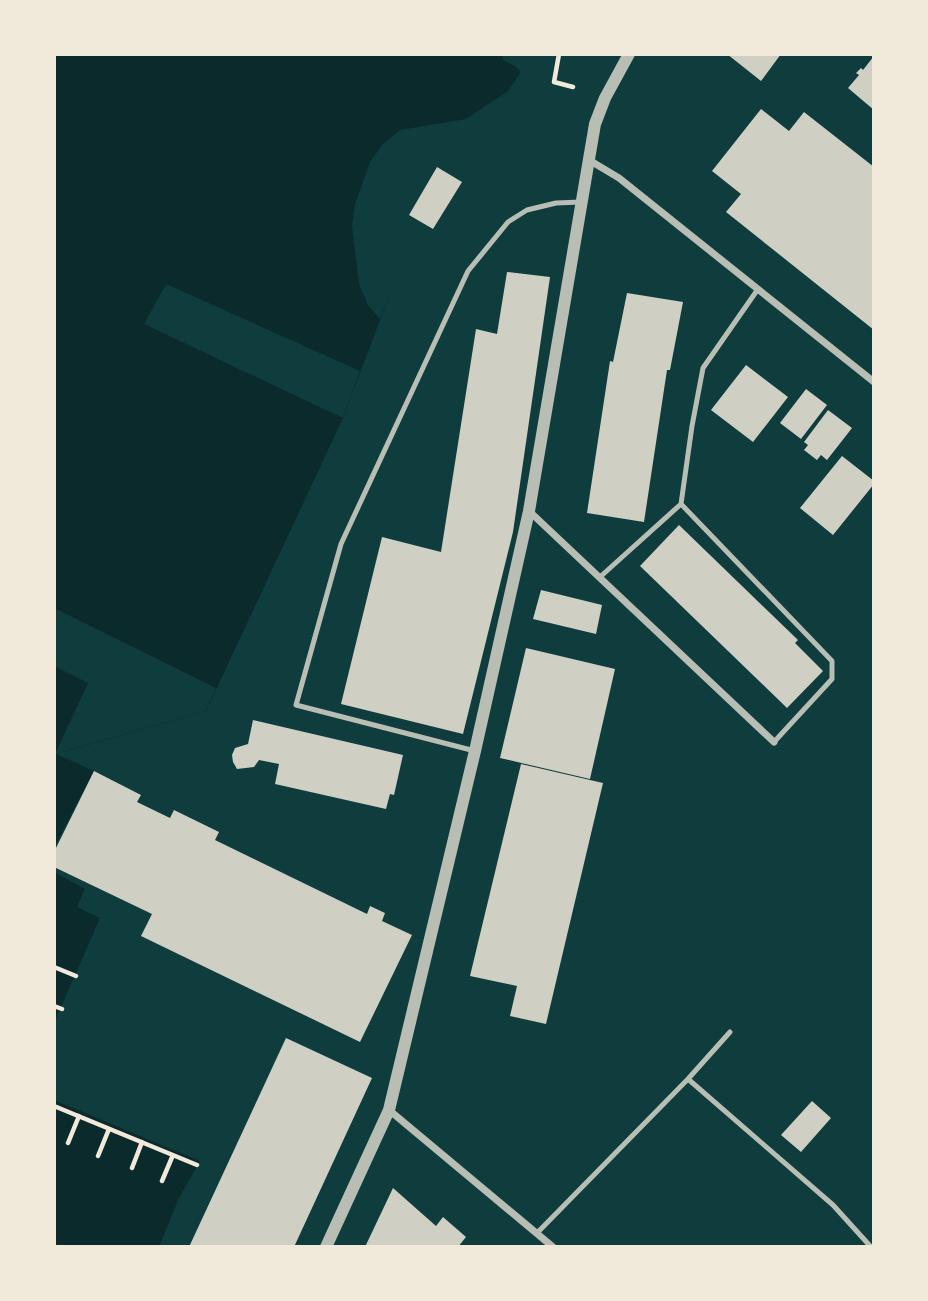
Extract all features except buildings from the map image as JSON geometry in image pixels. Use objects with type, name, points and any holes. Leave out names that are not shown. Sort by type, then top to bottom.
[{"type":"street","points":[[326,1247],[389,1110],[529,511],[595,124],[605,98],[629,54]]},
{"type":"street","points":[[588,159],[619,177],[874,382]]},
{"type":"street","points":[[529,511],[775,742]]},
{"type":"street","points":[[389,1110],[553,1247]]},
{"type":"lane","points":[[475,751],[296,705],[341,544],[468,271],[508,222],[527,210],[582,202]]},
{"type":"lane","points":[[600,577],[681,504],[703,368],[758,289]]},
{"type":"lane","points":[[681,504],[832,661],[832,679],[775,742]]},
{"type":"lane","points":[[537,1233],[688,1079],[730,1032]]},
{"type":"lane","points":[[688,1079],[833,1205],[871,1247]]},
{"type":"path","points":[[559,54],[554,82],[573,87]]},
{"type":"path","points":[[54,967],[76,976]]},
{"type":"path","points":[[54,1006],[62,1009]]},
{"type":"path","points":[[54,1106],[197,1165]]},
{"type":"path","points":[[68,1143],[79,1116]]},
{"type":"path","points":[[98,1156],[109,1129]]},
{"type":"path","points":[[132,1168],[142,1142]]},
{"type":"path","points":[[162,1181],[173,1155]]},
{"type":"water","points":[[54,54],[524,54],[522,72],[468,148],[417,141],[401,162],[390,197],[384,252],[388,299],[343,418],[206,711],[56,754],[94,771],[54,848]]},
{"type":"water","points":[[54,872],[85,889],[77,907],[100,918],[54,1023]]},
{"type":"water","points":[[54,1100],[200,1161],[179,1198],[159,1247],[63,1247],[54,1243]]},
{"type":"pier","points":[[502,54],[528,54],[525,73],[471,151],[419,145],[404,163],[393,197],[388,253],[391,291],[380,319],[368,305],[359,284],[352,226],[355,204],[370,162],[383,144],[400,130],[466,119],[508,91],[521,72],[503,60]]},
{"type":"pier","points":[[166,284],[360,371],[343,418],[144,324]]},
{"type":"pier","points":[[54,608],[216,688],[206,711],[55,754],[88,683],[54,666]]}]
